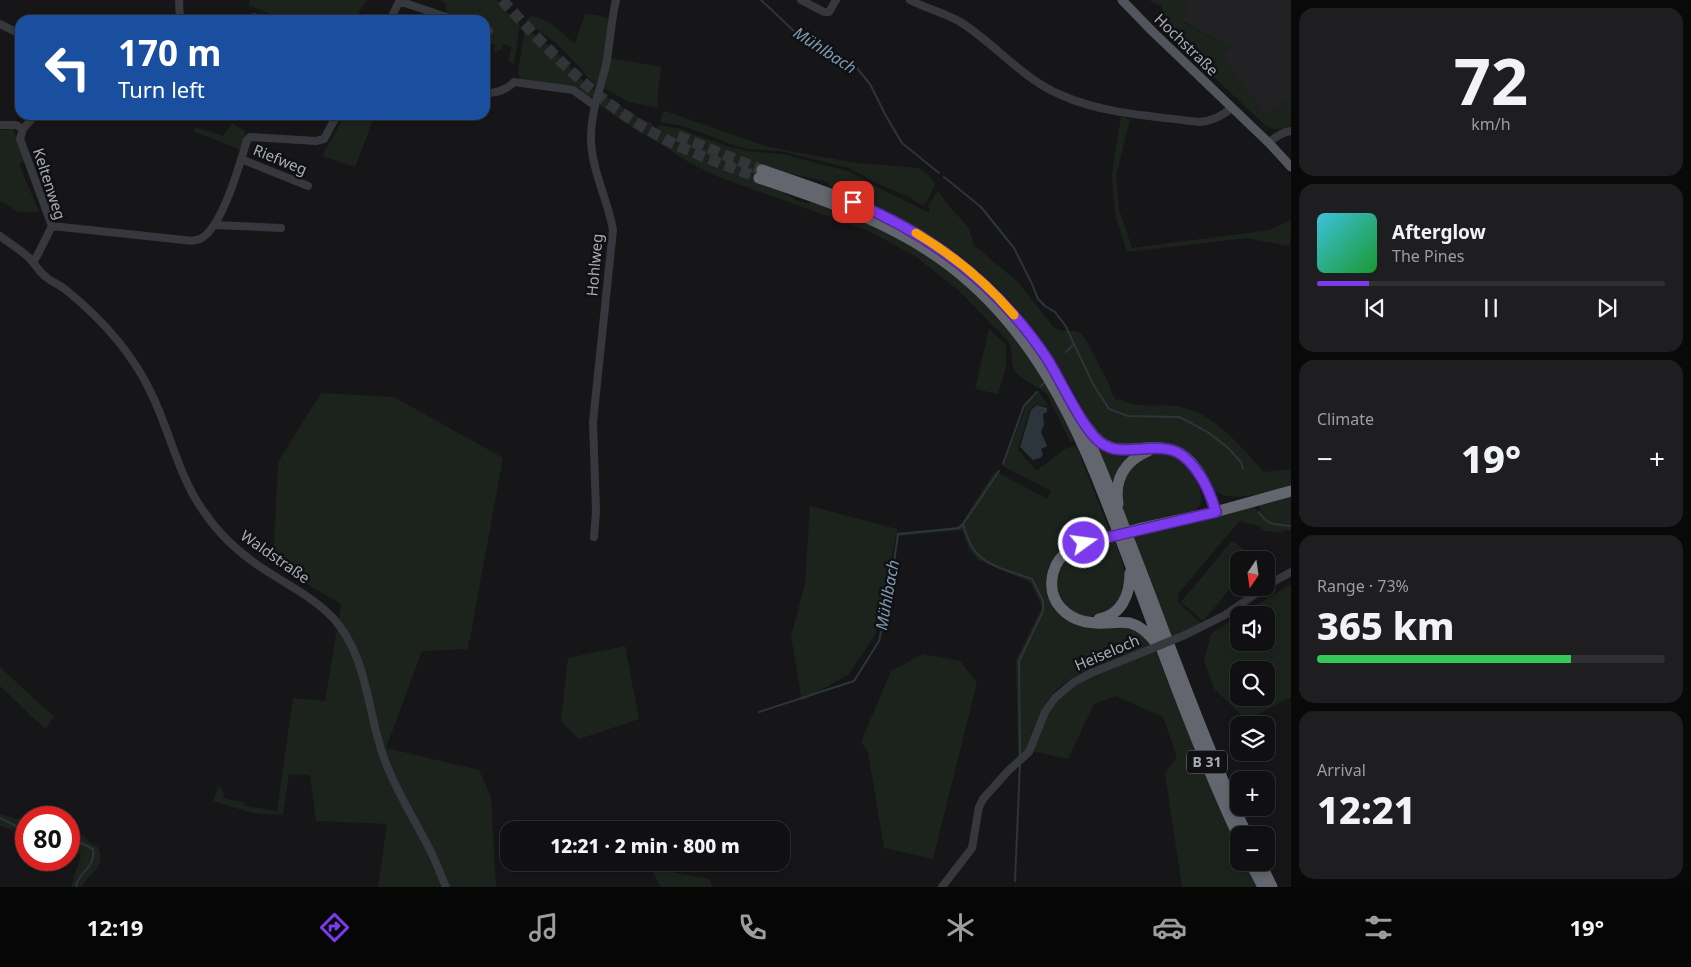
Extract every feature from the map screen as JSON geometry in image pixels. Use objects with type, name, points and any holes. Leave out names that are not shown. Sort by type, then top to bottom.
[{"type":"highway","name":"B 31","points":[[1234,826],[1202,750],[1078,434],[1061,399],[1028,346],[996,307],[975,287],[950,266],[897,231],[760,174],[853,202],[915,232],[946,252],[985,285],[1019,321],[1052,367],[1074,406],[1095,452],[1205,735],[1243,826]]},
{"type":"highway","points":[[1074,406],[1095,438],[1105,445],[1121,450],[1166,449],[1180,453],[1190,461],[1210,494],[1212,513]]},
{"type":"highway","points":[[1120,518],[1117,495],[1118,481],[1122,472],[1135,457],[1152,449]]},
{"type":"highway","points":[[1200,476],[1202,490],[1212,513]]},
{"type":"highway","points":[[1163,651],[1146,632],[1130,623],[1080,621],[1072,618],[1057,604],[1052,588],[1055,568],[1066,552],[1074,547],[1103,538],[1212,513],[1291,491]]},
{"type":"highway","points":[[1210,494],[1223,501],[1241,504]]},
{"type":"highway","points":[[1080,621],[1106,618],[1122,606],[1130,587],[1130,566]]},
{"type":"highway","points":[[1255,871],[1263,887]]},
{"type":"highway","points":[[1264,871],[1272,887]]},
{"type":"main road","name":"Hochstraße","points":[[1122,0],[1269,143],[1291,167]]},
{"type":"street","points":[[179,0],[180,15]]},
{"type":"street","points":[[392,15],[400,0],[441,15]]},
{"type":"street","name":"Hohlweg","points":[[594,537],[596,511],[594,422],[613,230],[591,146],[594,105],[606,64],[616,0]]},
{"type":"street","points":[[801,0],[824,12],[828,12],[836,0]]},
{"type":"street","points":[[910,0],[962,24],[1042,85],[1059,95],[1080,103],[1104,109],[1199,122],[1218,118],[1232,108]]},
{"type":"street","points":[[0,24],[15,32]]},
{"type":"street","points":[[490,93],[504,89],[514,82],[572,90],[594,105]]},
{"type":"street","points":[[0,124],[16,125],[23,129],[31,120]]},
{"type":"street","points":[[52,226],[184,240],[199,239],[215,225],[228,198],[247,140],[250,137],[316,141],[324,139],[334,120]]},
{"type":"street","name":"Keltenweg","points":[[23,129],[20,139],[22,148],[40,190],[52,226],[33,262]]},
{"type":"street","points":[[1269,143],[1273,138],[1291,131]]},
{"type":"street","name":"Riefweg","points":[[241,159],[308,186]]},
{"type":"street","points":[[215,225],[281,228]]},
{"type":"street","name":"Waldstraße","points":[[0,236],[26,255],[44,276],[65,289],[103,324],[134,362],[154,397],[178,459],[200,507],[221,534],[259,566],[321,606],[345,633],[356,655],[364,679],[373,723],[384,759],[392,779],[430,848],[446,887]]},
{"type":"street","name":"Heiseloch","points":[[1275,581],[1291,572]]},
{"type":"street","name":"Heiseloch","points":[[942,887],[972,848],[979,807],[983,799],[1008,771],[1029,752],[1045,712],[1055,698],[1074,682],[1091,673],[1185,635],[1225,614],[1252,596]]},
{"type":"shaded area","points":[[250,0],[367,0],[357,15],[272,15],[249,5]]},
{"type":"shaded area","points":[[441,0],[497,0],[506,12],[520,24],[514,64],[508,61],[512,47],[504,44],[500,51],[493,52],[495,45],[490,45],[490,15],[444,15],[447,5]]},
{"type":"shaded area","points":[[1149,0],[1180,0],[1189,4],[1183,22],[1225,45],[1236,44],[1222,56],[1265,116],[1279,106],[1283,99],[1287,110],[1291,110],[1291,129],[1273,129],[1265,125],[1169,35],[1161,6]]},
{"type":"shaded area","points":[[1180,0],[1291,0],[1291,110],[1287,110],[1283,100],[1279,106],[1265,116],[1222,56],[1235,44],[1225,45],[1183,21]]},
{"type":"shaded area","points":[[585,14],[609,19],[606,52],[597,85],[587,77],[581,68],[557,44],[526,21],[531,16],[538,17],[555,27],[575,44]]},
{"type":"shaded area","points":[[525,28],[540,38],[582,80],[596,91],[594,96],[588,98],[521,80],[518,73]]},
{"type":"shaded area","points":[[611,58],[661,67],[657,103],[659,108],[629,102],[602,87]]},
{"type":"shaded area","points":[[601,93],[643,120],[652,123],[653,126],[647,135],[642,134],[599,105]]},
{"type":"shaded area","points":[[665,111],[768,147],[857,163],[918,168],[928,174],[935,184],[927,202],[922,205],[849,168],[781,151],[747,149],[683,126],[660,122]]},
{"type":"shaded area","points":[[1121,116],[1130,120],[1116,176],[1119,209],[1132,248],[1270,230],[1291,220],[1289,246],[1246,238],[1127,252],[1115,214],[1112,173]]},
{"type":"shaded area","points":[[342,120],[373,120],[355,167],[322,156]]},
{"type":"shaded area","points":[[232,123],[245,131],[241,150],[193,131],[195,127],[223,136]]},
{"type":"shaded area","points":[[658,125],[683,129],[699,137],[732,148],[782,154],[851,172],[853,175],[929,213],[930,209],[928,207],[936,193],[939,192],[968,227],[974,245],[1019,283],[1054,328],[1064,331],[1076,331],[1085,338],[1110,386],[1111,393],[1117,401],[1120,399],[1140,405],[1169,405],[1190,409],[1214,423],[1236,441],[1264,472],[1291,469],[1291,487],[1248,496],[1224,495],[1211,486],[1195,457],[1179,446],[1166,442],[1125,445],[1105,441],[1091,427],[1078,400],[1045,345],[1001,291],[976,268],[950,248],[893,214],[829,186],[829,183],[824,181],[783,172],[778,190],[795,200],[809,204],[810,202],[832,210],[894,236],[935,260],[972,290],[1005,325],[1034,363],[1061,411],[1074,441],[1071,443],[1047,394],[1016,372],[1012,364],[1011,349],[1008,341],[958,290],[915,256],[869,231],[716,176],[685,160],[654,140],[653,135]]},
{"type":"shaded area","points":[[13,129],[24,161],[19,164],[39,212],[19,212],[0,201],[0,130]]},
{"type":"shaded area","points":[[989,329],[1006,345],[1006,367],[998,394],[975,389]]},
{"type":"shaded area","points":[[1039,392],[1049,407],[1036,404],[1030,409],[1018,449],[1036,471],[1065,449],[1076,445],[1110,532],[1084,537],[1063,547],[1057,553],[1049,566],[1047,574],[1046,590],[1048,597],[1059,613],[1131,627],[1153,645],[1081,673],[1057,690],[1044,707],[1029,746],[1018,758],[1016,660],[1042,607],[1030,582],[978,560],[969,549],[962,530],[896,536],[875,635],[849,674],[802,701],[791,636],[805,584],[810,506],[897,529],[897,533],[955,528],[961,524],[995,471],[1047,499],[1051,491],[1003,466],[1027,405]]},
{"type":"shaded area","points":[[321,393],[394,397],[503,458],[468,649],[422,651],[386,748],[479,770],[491,797],[496,887],[378,887],[387,824],[316,821],[310,775],[289,774],[283,815],[252,813],[213,801],[219,785],[224,793],[223,798],[245,803],[244,806],[277,811],[293,698],[325,701],[341,604],[273,564],[278,462]]},
{"type":"shaded area","points":[[1037,405],[1047,408],[1047,412],[1043,414],[1044,425],[1041,432],[1047,446],[1041,449],[1043,455],[1040,458],[1033,460],[1020,447],[1031,410]]},
{"type":"shaded area","points":[[1098,448],[1133,454],[1115,481],[1111,481]]},
{"type":"shaded area","points":[[1155,453],[1173,456],[1185,464],[1198,486],[1201,503],[1194,511],[1129,527],[1122,508],[1123,474],[1146,455]]},
{"type":"shaded area","points":[[1291,495],[1291,531],[1285,530],[1282,533],[1265,531],[1257,525],[1241,522],[1242,518],[1178,594],[1178,602],[1202,624],[1172,638],[1133,536],[1254,505],[1257,512],[1261,510],[1258,504]]},
{"type":"shaded area","points":[[1114,540],[1123,564],[1126,589],[1124,596],[1108,612],[1084,616],[1073,612],[1059,596],[1057,579],[1060,565],[1075,551]]},
{"type":"shaded area","points":[[1232,541],[1246,551],[1230,551],[1230,589],[1203,621],[1181,602]]},
{"type":"shaded area","points":[[1291,584],[1291,697],[1275,705],[1275,661],[1230,661],[1230,704],[1215,690],[1204,661],[1211,634],[1230,622],[1230,651],[1275,651],[1275,606],[1256,606],[1272,596],[1275,596],[1275,594]]},
{"type":"shaded area","points":[[625,646],[639,719],[579,739],[561,721],[568,658]]},
{"type":"shaded area","points":[[1155,650],[1197,755],[1230,830],[1230,871],[1249,871],[1257,887],[1182,887],[1165,773],[1177,757],[1163,717],[1116,696],[1094,704],[1068,759],[1032,751],[1048,709],[1075,681]]},
{"type":"shaded area","points":[[923,654],[960,661],[977,683],[933,859],[884,848],[868,752],[861,742],[891,671]]},
{"type":"shaded area","points":[[0,667],[54,717],[45,729],[0,686]]},
{"type":"shaded area","points":[[1232,706],[1274,706],[1255,716],[1243,716]]},
{"type":"shaded area","points":[[0,814],[15,818],[15,831],[0,826]]},
{"type":"shaded area","points":[[80,835],[85,836],[90,843],[98,847],[100,854],[99,864],[82,887],[71,887],[76,871],[80,871]]},
{"type":"shaded area","points":[[652,871],[667,871],[710,879],[712,887],[660,887]]},
{"type":"waterway","name":"Mühlbach","points":[[761,0],[795,32],[856,67],[870,84],[902,143],[939,173]]},
{"type":"waterway","name":"Mühlbach","points":[[944,177],[981,207],[1014,248],[1038,299],[1055,312],[1065,325],[1093,384],[1109,409],[1128,416],[1179,417],[1209,433],[1227,447],[1241,462],[1243,469]]},
{"type":"waterway","name":"Mühlbach","points":[[1066,352],[1073,345]]},
{"type":"waterway","name":"Mühlbach","points":[[1041,386],[1044,383]]},
{"type":"waterway","name":"Mühlbach","points":[[1003,464],[1024,406],[1037,392]]},
{"type":"waterway","name":"Mühlbach","points":[[759,712],[854,681],[879,641],[889,597],[898,534],[959,528],[999,471]]},
{"type":"waterway","name":"Mühlbach","points":[[1259,512],[1269,522],[1291,526]]},
{"type":"waterway","points":[[963,525],[977,554],[999,568],[1032,579],[1043,601],[1043,611],[1019,661],[1020,755]]},
{"type":"waterway","points":[[1015,881],[1020,764]]},
{"type":"waterway","points":[[0,818],[15,826]]},
{"type":"waterway","points":[[76,887],[80,877],[92,861],[93,856],[93,849],[80,843]]},
{"type":"tunnel","points":[[502,0],[571,71],[629,118],[676,145],[759,178]]},
{"type":"tunnel","points":[[678,136],[762,170]]},
{"type":"slow traffic","points":[[916,233],[934,244],[980,280],[1014,315]]},
{"type":"route","points":[[853,202],[915,232],[934,244],[980,280],[1010,310],[1032,337],[1095,438],[1110,448],[1126,451],[1166,449],[1185,456],[1194,465],[1206,485],[1216,512],[1084,543]]}]
